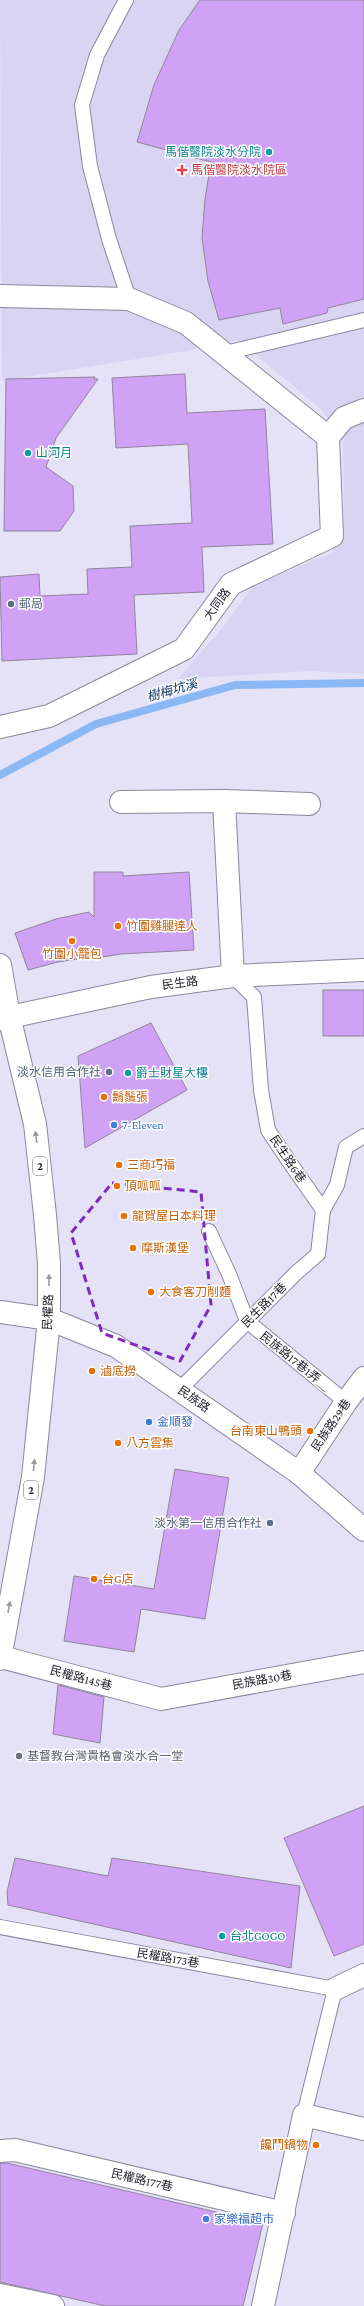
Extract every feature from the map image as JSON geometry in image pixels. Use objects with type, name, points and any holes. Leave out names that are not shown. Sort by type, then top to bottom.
[{"type":"street","points":[[0,296],[129,298],[186,323],[328,437],[344,418],[364,410]]},
{"type":"street","name":"大同路","points":[[0,727],[49,716],[184,649],[231,584],[332,536],[328,437]]},
{"type":"street","points":[[224,801],[233,976]]},
{"type":"street","points":[[121,802],[224,801],[309,804]]},
{"type":"street","name":"民權路","points":[[0,965],[4,1018],[34,1124],[46,1222],[49,1264],[49,1319],[33,1477],[0,1658]]},
{"type":"street","name":"民生路","points":[[4,1018],[151,986],[233,976],[364,970]]},
{"type":"street","name":"民族路","points":[[0,1312],[49,1319],[116,1346],[299,1473],[364,1530]]},
{"type":"street","name":"民族路29巷","points":[[299,1473],[346,1402],[364,1378]]},
{"type":"street","name":"民權路145巷","points":[[0,1658],[161,1699]]},
{"type":"street","name":"民族路30巷","points":[[161,1699],[364,1662]]},
{"type":"street","points":[[335,1989],[364,1975]]},
{"type":"street","points":[[263,2306],[304,2115],[364,2129]]},
{"type":"street","name":"民權路177巷","points":[[0,2151],[15,2150],[284,2213]]},
{"type":"street","points":[[0,2295],[53,2306]]},
{"type":"lane","points":[[126,0],[97,55],[82,105],[90,166],[109,239],[129,298]]},
{"type":"lane","points":[[225,353],[364,320]]},
{"type":"lane","name":"民生路6巷","points":[[233,976],[254,997],[261,1090],[268,1130],[323,1210]]},
{"type":"lane","points":[[323,1210],[337,1185],[346,1147],[364,1136]]},
{"type":"lane","name":"民生路17巷","points":[[180,1389],[247,1321],[318,1254],[323,1210]]},
{"type":"lane","name":"民族路17巷1弄＿","points":[[209,1231],[229,1274],[247,1321],[346,1402]]},
{"type":"lane","name":"民權路173巷","points":[[0,1927],[335,1989]]},
{"type":"lane","points":[[304,2115],[335,1989]]},
{"type":"highlighted area","points":[[112,1183],[201,1192],[211,1305],[180,1361],[102,1333],[71,1233]]},
{"type":"shaded area","name":"馬偕醫院淡水院區","points":[[0,0],[364,0],[364,674],[310,671],[178,679],[227,622],[253,586],[331,553],[344,532],[343,441],[322,410],[238,340],[197,349],[2,381]]},
{"type":"building","name":"馬偕醫院淡水分院","points":[[200,0],[364,0],[364,299],[328,308],[327,313],[283,324],[280,308],[219,320],[208,281],[202,238],[205,199],[211,162],[137,142],[154,85],[179,30]]},
{"type":"building","points":[[185,374],[187,413],[265,409],[273,544],[202,547],[204,592],[134,595],[137,654],[2,661],[0,577],[39,574],[40,596],[88,594],[87,569],[132,567],[130,526],[192,523],[188,444],[116,448],[112,378]]},
{"type":"building","name":"山河月","points":[[95,377],[94,379],[98,379],[56,438],[46,467],[73,486],[74,511],[60,531],[4,531],[6,379]]},
{"type":"building","points":[[94,872],[123,872],[123,876],[189,872],[194,950],[121,954],[96,958],[96,956],[58,962],[28,970],[15,933],[56,919],[89,912],[94,917]]},
{"type":"building","points":[[323,990],[364,990],[364,1036],[323,1036]]},
{"type":"building","name":"爵士財星大樓","points":[[151,1023],[187,1090],[85,1148],[78,1056]]},
{"type":"building","points":[[175,1469],[229,1478],[205,1619],[141,1609],[134,1652],[64,1641],[74,1576],[154,1589]]},
{"type":"building","points":[[58,1685],[104,1697],[100,1743],[53,1734]]},
{"type":"building","points":[[364,1806],[364,1944],[334,1956],[284,1838]]},
{"type":"building","name":"台北GOGO","points":[[15,1858],[108,1876],[112,1858],[300,1886],[291,1968],[8,1905],[7,1892]]},
{"type":"building","points":[[0,2163],[7,2163],[263,2223],[243,2306],[105,2306],[0,2282]]},
{"type":"waterway","name":"樹梅坑溪","points":[[0,775],[96,724],[235,685],[364,683]]},
{"type":"place","name":"馬偕醫院淡水分院","points":[[269,152]]},
{"type":"place","name":"馬偕醫院淡水院區","points":[[182,170]]},
{"type":"place","name":"山河月","points":[[28,453]]},
{"type":"place","name":"郵局","points":[[11,604]]},
{"type":"place","name":"竹圍雞腿達人","points":[[118,926]]},
{"type":"place","name":"竹圍小籠包","points":[[72,941]]},
{"type":"place","name":"淡水信用合作社","points":[[109,1072]]},
{"type":"place","name":"爵士財星大樓","points":[[128,1073]]},
{"type":"place","name":"鬍鬚張","points":[[104,1097]]},
{"type":"place","name":"7-Eleven","points":[[114,1125]]},
{"type":"place","name":"三商巧福","points":[[119,1165]]},
{"type":"place","name":"頂呱呱","points":[[117,1186]]},
{"type":"place","name":"龍賀屋日本料理","points":[[124,1216]]},
{"type":"place","name":"摩斯漢堡","points":[[133,1248]]},
{"type":"place","name":"大食客刀削麵","points":[[151,1292]]},
{"type":"place","name":"滷底撈","points":[[92,1371]]},
{"type":"place","name":"金順發","points":[[149,1422]]},
{"type":"place","name":"台南東山鴨頭","points":[[310,1431]]},
{"type":"place","name":"八方雲集","points":[[118,1443]]},
{"type":"place","name":"淡水第一信用合作社","points":[[270,1523]]},
{"type":"place","name":"台G店","points":[[94,1579]]},
{"type":"place","name":"基督教台灣貴格會淡水合一堂","points":[[19,1756]]},
{"type":"place","name":"台北GOGO","points":[[222,1936]]},
{"type":"place","name":"饞鬥鍋物","points":[[316,2145]]},
{"type":"place","name":"家樂福超市","points":[[206,2219]]}]
